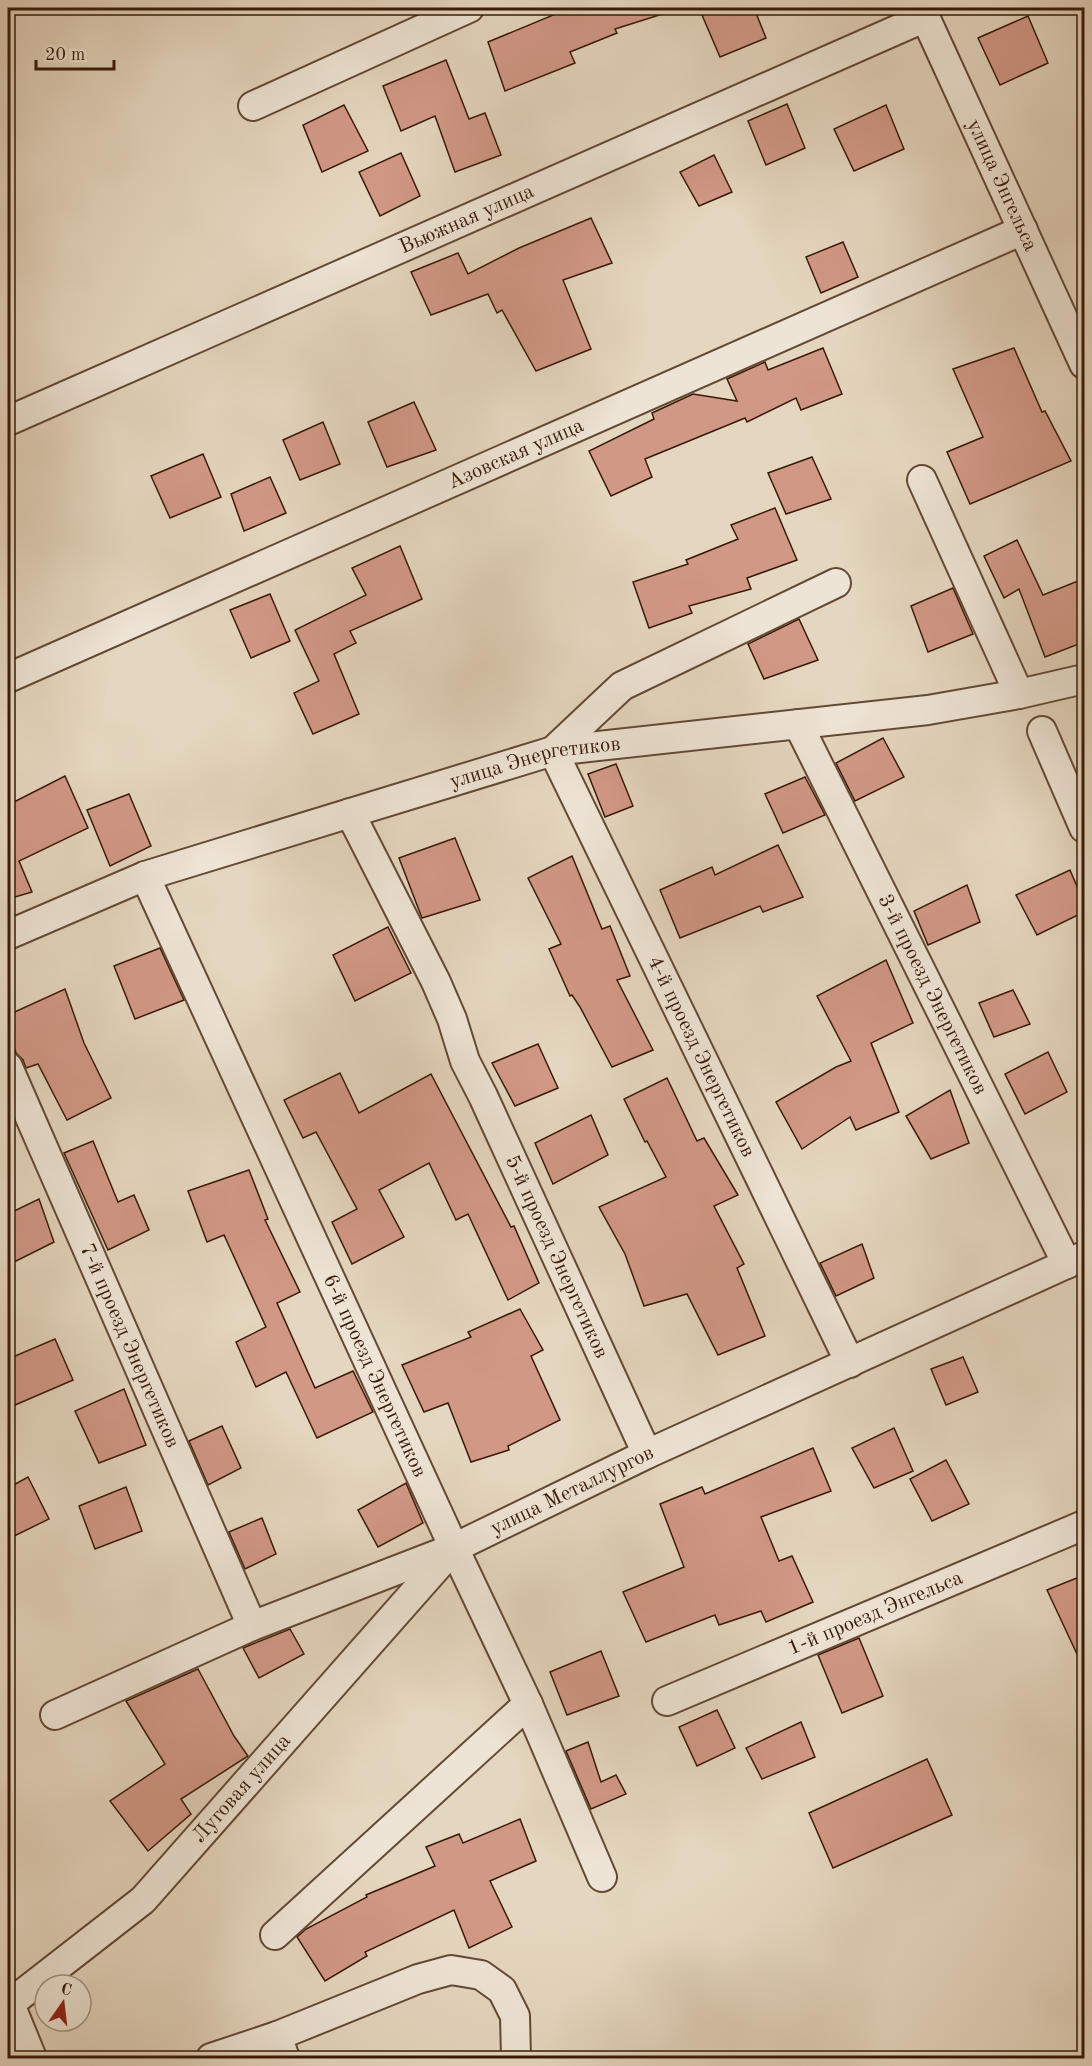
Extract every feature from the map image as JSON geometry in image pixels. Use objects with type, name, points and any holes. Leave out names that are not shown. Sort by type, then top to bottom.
[{"type":"street","points":[[253,106],[469,8]]},
{"type":"street","name":"улица Энгельса","points":[[924,12],[1084,364]]},
{"type":"street","name":"Вьюжная улица","points":[[8,421],[924,12]]},
{"type":"street","name":"Азовская улица","points":[[8,678],[1023,230]]},
{"type":"street","points":[[922,480],[1019,694]]},
{"type":"street","points":[[553,751],[622,686],[836,583]]},
{"type":"street","name":"улица Энергетиков","points":[[8,935],[146,876],[553,751],[928,710],[1019,694],[1084,679]]},
{"type":"street","name":"3-й проезд Энергетиков","points":[[798,724],[1076,1260]]},
{"type":"street","points":[[1042,732],[1084,828]]},
{"type":"street","name":"4-й проезд Энергетиков","points":[[553,751],[850,1362]]},
{"type":"street","name":"5-й проезд Энергетиков","points":[[351,813],[436,982],[452,1019],[465,1061],[647,1454]]},
{"type":"street","name":"6-й проезд Энергетиков","points":[[146,876],[454,1548],[528,1704],[602,1877]]},
{"type":"street","name":"7-й проезд Энергетиков","points":[[8,1066],[252,1626]]},
{"type":"street","name":"улица Металлургов","points":[[55,1715],[252,1626],[454,1548],[647,1454],[1076,1260]]},
{"type":"street","name":"1-й проезд Энгельса","points":[[667,1701],[1084,1525]]},
{"type":"street","name":"Луговая улица","points":[[9,2004],[143,1900],[454,1548]]},
{"type":"street","points":[[275,1935],[528,1704]]},
{"type":"street","points":[[211,2058],[281,2047],[418,1978],[451,1970],[481,1975],[502,1990],[515,2016],[516,2058]]},
{"type":"street","points":[[9,2004],[32,2058]]},
{"type":"building","points":[[570,8],[668,8],[669,12],[615,29],[617,33],[570,52],[575,63],[505,91],[488,42]]},
{"type":"building","points":[[699,8],[754,8],[766,38],[720,57]]},
{"type":"building","points":[[1028,16],[1048,63],[1000,85],[978,38]]},
{"type":"building","points":[[446,60],[469,119],[485,113],[501,155],[455,172],[435,116],[401,131],[383,86]]},
{"type":"building","points":[[787,104],[805,148],[766,165],[748,121]]},
{"type":"building","points":[[344,105],[368,151],[322,172],[303,125]]},
{"type":"building","points":[[886,105],[904,149],[854,171],[834,129]]},
{"type":"building","points":[[401,153],[420,196],[380,216],[359,172]]},
{"type":"building","points":[[714,155],[732,192],[699,206],[680,172]]},
{"type":"building","points":[[591,218],[612,263],[563,280],[591,349],[536,371],[502,310],[497,313],[488,294],[431,315],[411,272],[458,253],[468,274],[519,248]]},
{"type":"building","points":[[843,242],[858,277],[821,293],[806,257]]},
{"type":"building","points":[[823,348],[842,394],[801,410],[796,398],[747,422],[745,418],[645,459],[652,477],[611,496],[589,451],[654,419],[652,413],[693,394],[737,401],[727,379],[765,362],[768,370]]},
{"type":"building","points":[[1014,348],[1042,412],[1045,411],[1071,461],[970,504],[947,452],[983,437],[953,369]]},
{"type":"building","points":[[414,402],[436,450],[387,467],[368,422]]},
{"type":"building","points":[[323,422],[340,464],[300,480],[283,440]]},
{"type":"building","points":[[203,454],[221,497],[170,518],[151,476]]},
{"type":"building","points":[[812,457],[831,499],[786,514],[768,473]]},
{"type":"building","points":[[270,477],[286,513],[244,531],[231,494]]},
{"type":"building","points":[[775,508],[797,560],[747,578],[751,589],[689,606],[692,613],[649,628],[633,582],[688,564],[686,560],[738,539],[731,525]]},
{"type":"building","points":[[1017,540],[1043,595],[1078,581],[1084,595],[1084,642],[1045,657],[1019,589],[1004,598],[984,556]]},
{"type":"building","points":[[400,546],[422,599],[350,631],[356,643],[334,654],[359,714],[313,734],[294,693],[319,681],[295,630],[366,595],[352,568]]},
{"type":"building","points":[[953,588],[973,634],[928,652],[911,606]]},
{"type":"building","points":[[270,594],[290,641],[251,658],[230,610]]},
{"type":"building","points":[[799,619],[818,660],[764,679],[748,644]]},
{"type":"building","points":[[883,738],[904,777],[855,801],[836,763]]},
{"type":"building","points":[[616,764],[633,806],[605,817],[588,774]]},
{"type":"building","points":[[65,776],[88,828],[19,861],[32,892],[8,899],[8,805]]},
{"type":"building","points":[[805,777],[825,815],[783,833],[765,794]]},
{"type":"building","points":[[129,794],[151,846],[110,866],[87,810]]},
{"type":"building","points":[[455,838],[480,900],[422,918],[399,858]]},
{"type":"building","points":[[778,845],[803,897],[763,912],[760,906],[680,938],[660,890],[712,867],[715,875]]},
{"type":"building","points":[[572,856],[602,929],[610,926],[630,976],[617,980],[653,1050],[612,1067],[580,1007],[572,995],[570,996],[549,949],[561,944],[528,878]]},
{"type":"building","points":[[1070,870],[1084,903],[1084,912],[1037,935],[1016,895]]},
{"type":"building","points":[[967,885],[980,922],[928,945],[914,911]]},
{"type":"building","points":[[388,927],[411,973],[355,1001],[333,955]]},
{"type":"building","points":[[160,948],[184,1000],[135,1019],[114,966]]},
{"type":"building","points":[[886,960],[913,1023],[871,1043],[899,1112],[856,1130],[850,1117],[802,1149],[776,1102],[836,1067],[851,1061],[817,996]]},
{"type":"building","points":[[65,989],[84,1043],[111,1098],[67,1120],[38,1064],[26,1068],[23,1060],[16,1053],[8,1029],[8,1015]]},
{"type":"building","points":[[1013,990],[1030,1024],[994,1037],[979,1003]]},
{"type":"building","points":[[538,1044],[558,1088],[515,1106],[492,1063]]},
{"type":"building","points":[[1048,1052],[1067,1092],[1025,1114],[1005,1074]]},
{"type":"building","points":[[340,1073],[359,1113],[431,1074],[511,1227],[514,1226],[539,1283],[508,1300],[468,1214],[456,1220],[429,1163],[379,1190],[404,1237],[352,1264],[332,1222],[357,1209],[316,1132],[303,1138],[284,1100]]},
{"type":"building","points":[[667,1078],[697,1141],[704,1138],[738,1195],[714,1206],[744,1264],[737,1268],[765,1336],[718,1355],[687,1294],[644,1306],[625,1254],[599,1207],[666,1177],[647,1141],[645,1142],[624,1099]]},
{"type":"building","points":[[950,1090],[969,1143],[931,1159],[906,1116]]},
{"type":"building","points":[[591,1115],[608,1155],[553,1184],[535,1143]]},
{"type":"building","points":[[93,1141],[118,1202],[134,1195],[149,1230],[108,1250],[64,1153]]},
{"type":"building","points":[[249,1170],[268,1219],[265,1220],[300,1292],[277,1303],[315,1388],[353,1371],[373,1412],[317,1438],[286,1372],[256,1387],[236,1342],[266,1327],[224,1235],[207,1242],[188,1191]]},
{"type":"building","points":[[39,1199],[54,1242],[8,1265],[8,1214]]},
{"type":"building","points":[[862,1244],[874,1278],[836,1296],[820,1263]]},
{"type":"building","points":[[520,1309],[543,1350],[531,1356],[560,1420],[508,1446],[509,1450],[471,1462],[448,1403],[424,1412],[402,1365],[471,1337],[468,1332]]},
{"type":"building","points":[[55,1339],[73,1380],[8,1408],[8,1359]]},
{"type":"building","points":[[963,1357],[978,1392],[946,1405],[931,1369]]},
{"type":"building","points":[[124,1389],[146,1445],[99,1463],[75,1411]]},
{"type":"building","points":[[222,1426],[241,1468],[208,1485],[189,1441]]},
{"type":"building","points":[[894,1428],[913,1471],[874,1488],[852,1448]]},
{"type":"building","points":[[813,1448],[831,1491],[761,1517],[779,1561],[792,1556],[813,1602],[766,1622],[761,1611],[719,1625],[715,1615],[646,1642],[623,1592],[684,1567],[660,1504],[702,1487],[705,1494]]},
{"type":"building","points":[[946,1460],[969,1504],[932,1521],[910,1479]]},
{"type":"building","points":[[28,1477],[49,1519],[8,1539],[8,1488]]},
{"type":"building","points":[[406,1483],[423,1523],[378,1547],[358,1510]]},
{"type":"building","points":[[126,1487],[142,1531],[95,1549],[79,1506]]},
{"type":"building","points":[[262,1518],[276,1554],[245,1569],[229,1532]]},
{"type":"building","points":[[1084,1575],[1084,1669],[1047,1590]]},
{"type":"building","points":[[290,1629],[304,1654],[259,1678],[243,1648]]},
{"type":"building","points":[[859,1638],[883,1696],[842,1713],[818,1655]]},
{"type":"building","points":[[601,1651],[619,1696],[567,1715],[550,1672]]},
{"type":"building","points":[[198,1669],[234,1736],[248,1756],[181,1799],[191,1814],[148,1851],[110,1801],[165,1764],[126,1701]]},
{"type":"building","points":[[717,1710],[735,1748],[697,1766],[679,1727]]},
{"type":"building","points":[[801,1722],[815,1757],[762,1779],[746,1748]]},
{"type":"building","points":[[588,1742],[601,1782],[616,1775],[626,1794],[591,1809],[566,1751]]},
{"type":"building","points":[[927,1759],[952,1815],[833,1868],[809,1813]]},
{"type":"building","points":[[520,1819],[536,1861],[490,1881],[512,1927],[469,1948],[454,1910],[365,1952],[367,1956],[325,1981],[297,1937],[306,1929],[367,1897],[366,1895],[435,1866],[426,1847],[459,1834],[463,1843]]}]
